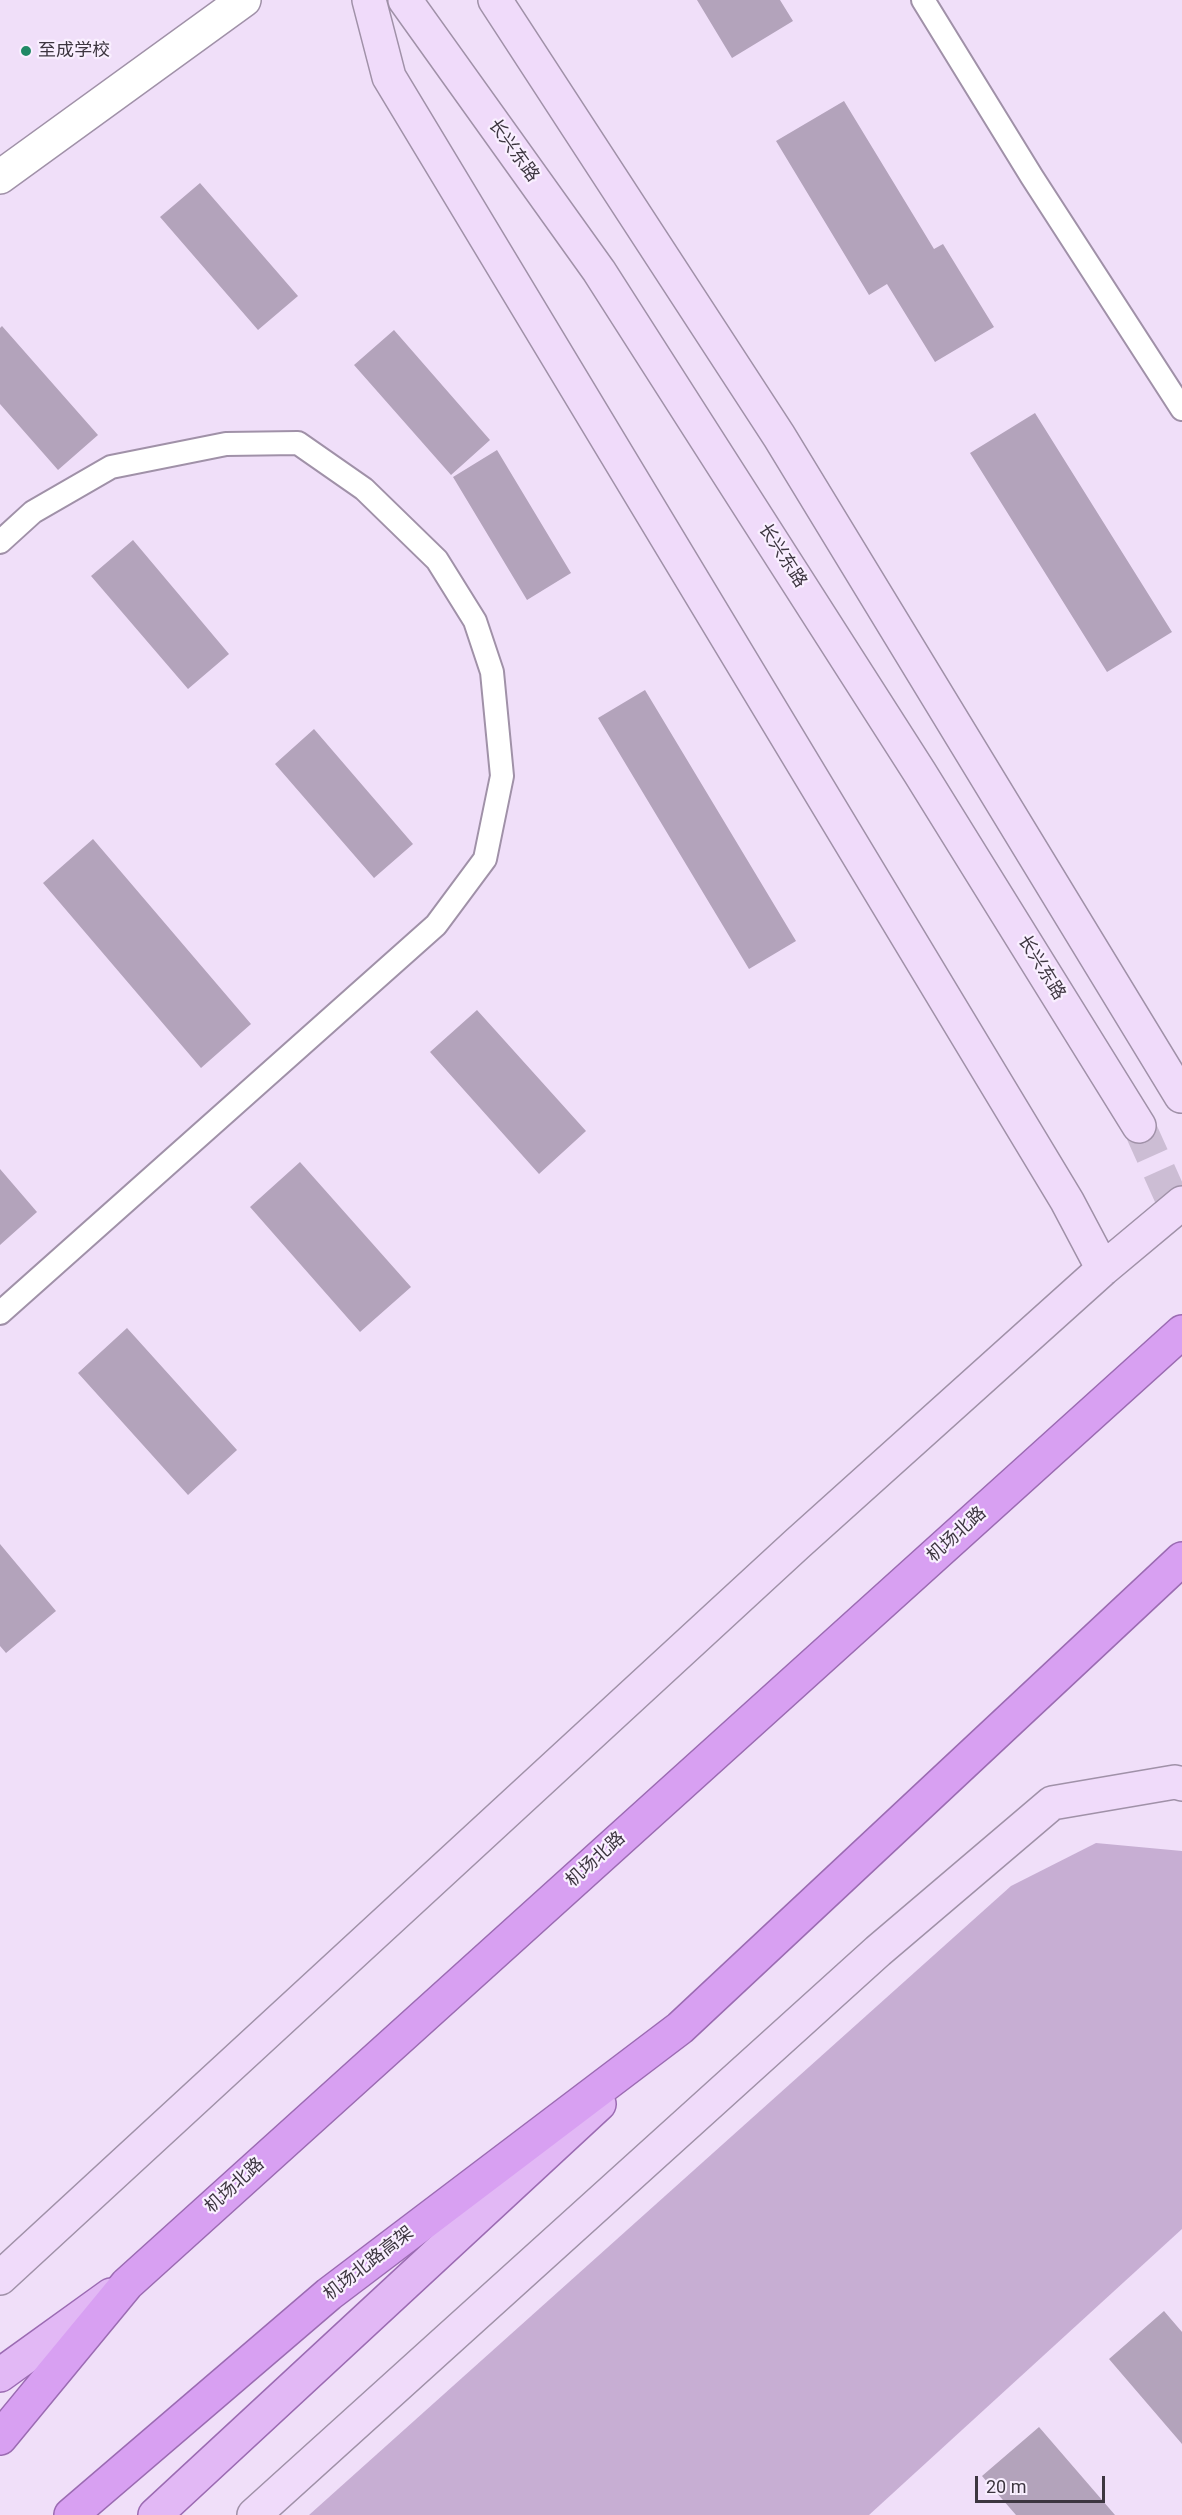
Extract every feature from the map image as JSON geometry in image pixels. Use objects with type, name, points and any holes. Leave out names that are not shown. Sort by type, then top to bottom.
[{"type":"highway","name":"机场北路","points":[[127,2284],[1182,1332]]},
{"type":"highway","points":[[680,2028],[1182,1559]]},
{"type":"highway","name":"机场北路高架","points":[[71,2515],[329,2294],[680,2028]]},
{"type":"highway","points":[[0,2438],[127,2284]]},
{"type":"main road","points":[[369,0],[389,77],[1067,1201],[1103,1269]]},
{"type":"main road","name":"长兴东路","points":[[405,0],[599,271],[920,773],[1139,1126]]},
{"type":"main road","points":[[495,0],[779,436],[1181,1096]]},
{"type":"main road","points":[[0,2278],[789,1552],[1103,1269],[1182,1203]]},
{"type":"main road","points":[[254,2515],[878,1951],[1052,1803],[1175,1782],[1182,1784]]},
{"type":"main road","points":[[155,2515],[416,2276],[680,2028]]},
{"type":"main road","name":"机场北路","points":[[0,2375],[127,2284]]},
{"type":"street","points":[[0,177],[244,0]]},
{"type":"lane","points":[[923,0],[1032,177],[1182,409]]},
{"type":"lane","points":[[0,542],[33,512],[111,467],[226,444],[297,443],[364,489],[437,560],[475,621],[492,672],[502,776],[484,859],[436,926],[0,1313]]},
{"type":"shaded area","points":[[1096,1843],[1182,1851],[1182,2229],[869,2515],[309,2515],[1011,1886]]},
{"type":"building","points":[[697,0],[780,0],[793,21],[732,58]]},
{"type":"building","points":[[844,101],[934,249],[943,244],[994,327],[935,362],[887,284],[869,295],[776,141]]},
{"type":"building","points":[[200,183],[298,296],[258,330],[160,217]]},
{"type":"building","points":[[2,326],[98,435],[58,470],[0,404],[0,328]]},
{"type":"building","points":[[394,330],[490,440],[451,475],[354,365]]},
{"type":"building","points":[[1035,413],[1172,632],[1107,672],[970,453]]},
{"type":"building","points":[[497,450],[571,573],[527,600],[453,477]]},
{"type":"building","points":[[133,540],[229,654],[188,689],[91,576]]},
{"type":"building","points":[[645,690],[796,941],[749,969],[598,718]]},
{"type":"building","points":[[314,729],[413,844],[374,878],[275,764]]},
{"type":"building","points":[[93,839],[251,1024],[201,1068],[43,883]]},
{"type":"building","points":[[477,1010],[586,1131],[539,1174],[430,1052]]},
{"type":"building","points":[[300,1162],[411,1287],[360,1332],[250,1207]]},
{"type":"building","points":[[0,1169],[37,1212],[0,1245]]},
{"type":"building","points":[[127,1328],[237,1450],[188,1495],[78,1373]]},
{"type":"building","points":[[0,1544],[56,1611],[6,1653],[0,1646]]},
{"type":"building","points":[[1164,2311],[1182,2332],[1182,2444],[1109,2359]]},
{"type":"building","points":[[1039,2427],[1115,2515],[1016,2515],[982,2476]]},
{"type":"tunnel","points":[[1139,1126],[1182,1222]]},
{"type":"place","name":"至成学校","points":[[26,51]]}]
